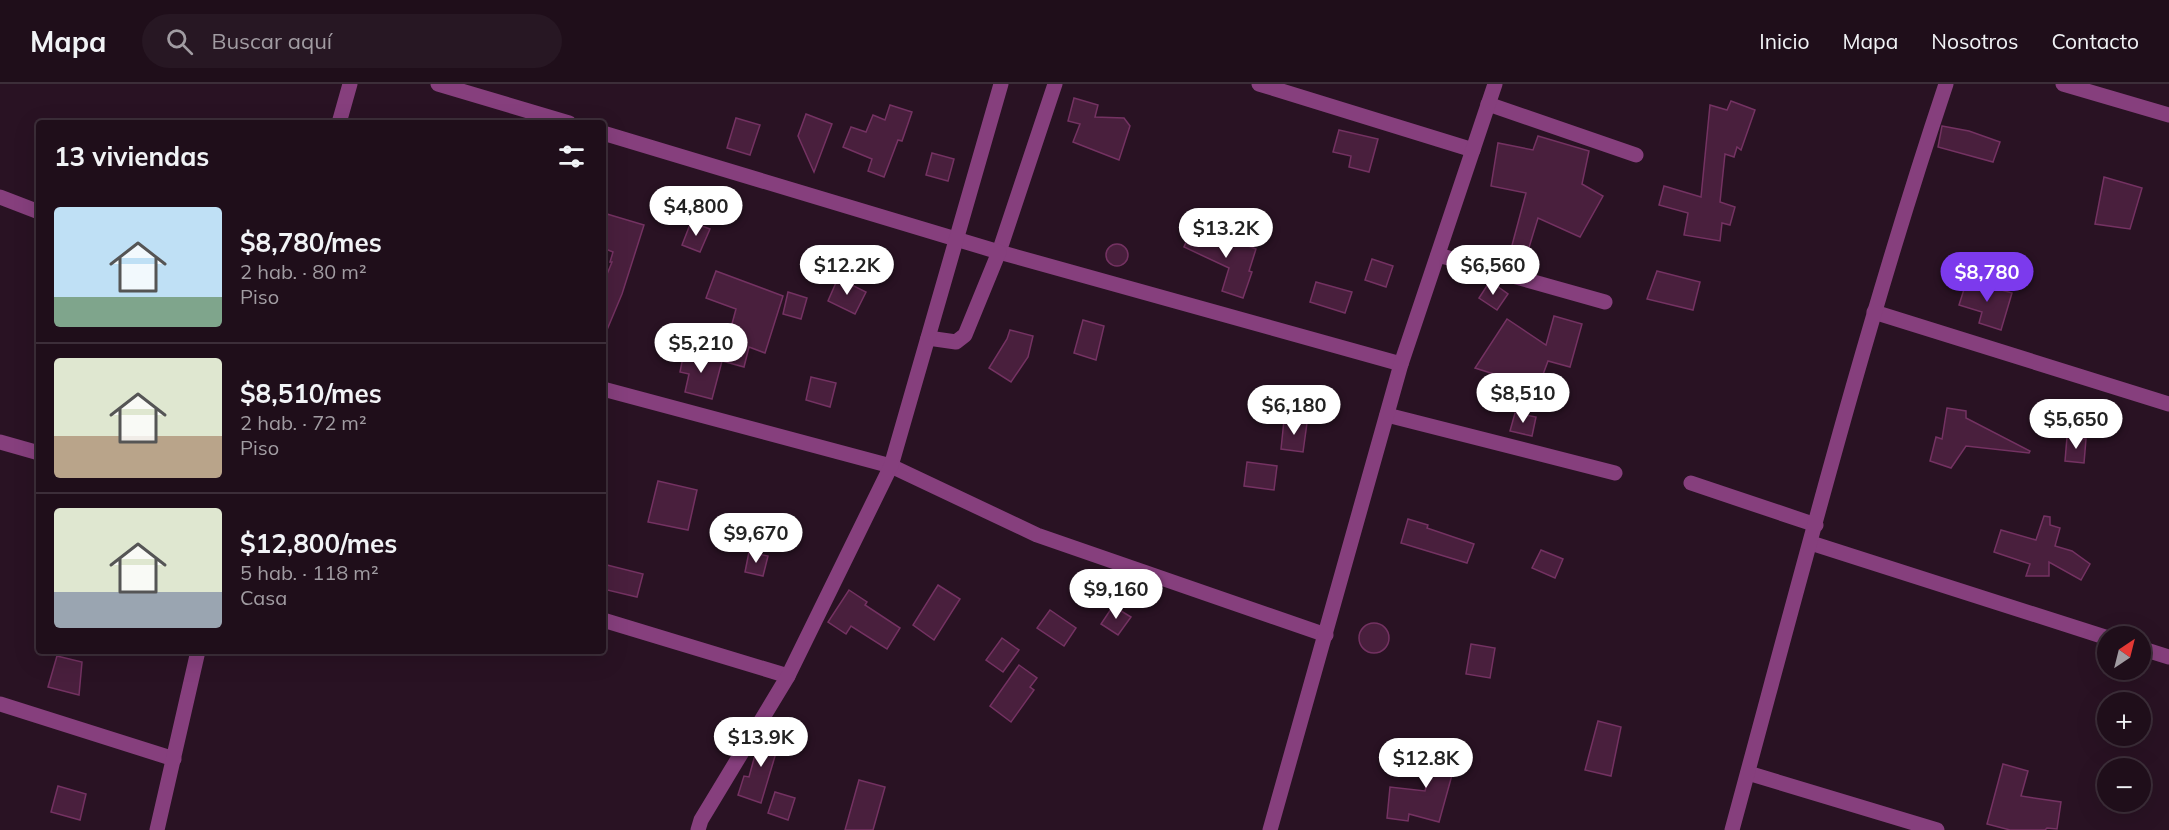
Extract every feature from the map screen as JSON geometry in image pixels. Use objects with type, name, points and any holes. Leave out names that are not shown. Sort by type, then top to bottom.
[{"type":"street","points":[[340,120],[350,84]]},
{"type":"street","points":[[438,84],[558,120]]},
{"type":"street","points":[[698,830],[701,820],[788,676],[891,466],[1001,84]]},
{"type":"street","points":[[928,338],[956,342],[965,335],[999,252],[1055,84]]},
{"type":"street","points":[[1259,84],[1473,150]]},
{"type":"street","points":[[1270,830],[1401,364],[1495,84]]},
{"type":"street","points":[[1732,830],[1874,312],[1946,84]]},
{"type":"street","points":[[2063,84],[2169,115]]},
{"type":"street","points":[[1488,104],[1636,155]]},
{"type":"street","points":[[606,134],[999,252],[1401,364]]},
{"type":"street","points":[[0,197],[36,211]]},
{"type":"street","points":[[1438,255],[1605,302]]},
{"type":"street","points":[[1874,312],[2169,404]]},
{"type":"street","points":[[606,390],[891,466],[1037,535],[1326,635]]},
{"type":"street","points":[[1387,415],[1615,473]]},
{"type":"street","points":[[0,442],[36,452]]},
{"type":"street","points":[[1691,483],[1816,525]]},
{"type":"street","points":[[1811,543],[2097,634]]},
{"type":"street","points":[[606,621],[788,676]]},
{"type":"street","points":[[2151,651],[2169,657]]},
{"type":"street","points":[[157,830],[197,654]]},
{"type":"street","points":[[0,704],[174,759]]},
{"type":"street","points":[[1748,773],[1936,830]]},
{"type":"building","points":[[1074,98],[1098,105],[1095,117],[1124,118],[1130,126],[1119,160],[1073,142],[1080,124],[1068,121]]},
{"type":"building","points":[[1731,101],[1755,110],[1741,150],[1737,147],[1734,157],[1725,154],[1720,202],[1735,207],[1730,225],[1722,223],[1720,241],[1684,235],[1688,213],[1659,205],[1664,186],[1701,197],[1710,105],[1727,110]]},
{"type":"building","points":[[890,105],[912,112],[902,141],[898,140],[884,177],[868,171],[872,159],[843,147],[851,127],[866,132],[873,115],[885,120]]},
{"type":"building","points":[[806,114],[832,124],[814,172],[798,136]]},
{"type":"building","points":[[736,118],[760,125],[750,155],[727,148]]},
{"type":"building","points":[[1942,126],[1969,131],[2000,142],[1993,162],[1938,147]]},
{"type":"building","points":[[1339,130],[1378,139],[1369,172],[1349,167],[1351,156],[1333,152]]},
{"type":"building","points":[[1538,136],[1589,151],[1582,184],[1603,196],[1580,237],[1538,218],[1527,254],[1511,249],[1526,193],[1491,186],[1498,143],[1533,150]]},
{"type":"building","points":[[932,153],[954,159],[948,181],[926,175]]},
{"type":"building","points":[[2104,177],[2142,188],[2130,229],[2095,224]]},
{"type":"building","points":[[607,214],[644,225],[622,294],[606,332],[606,277],[613,252],[606,249]]},
{"type":"building","points":[[691,222],[710,229],[700,252],[682,245]]},
{"type":"building","points":[[1192,228],[1219,241],[1221,236],[1256,249],[1249,271],[1252,272],[1243,298],[1222,291],[1229,268],[1184,247]]},
{"type":"building","points":[[1117,244],[1127,251],[1128,255],[1121,265],[1117,266],[1107,259],[1106,255],[1113,245]]},
{"type":"building","points":[[1372,259],[1393,266],[1386,287],[1365,280]]},
{"type":"building","points":[[716,271],[783,296],[765,353],[749,347],[744,367],[722,361],[736,309],[706,298]]},
{"type":"building","points":[[1657,271],[1700,282],[1693,310],[1647,299]]},
{"type":"building","points":[[838,278],[866,292],[855,314],[828,301]]},
{"type":"building","points":[[1967,280],[2012,293],[2001,330],[1979,323],[1982,312],[1959,305]]},
{"type":"building","points":[[1490,281],[1508,294],[1497,310],[1479,298]]},
{"type":"building","points":[[1316,282],[1352,292],[1345,313],[1310,302]]},
{"type":"building","points":[[788,292],[807,298],[801,319],[783,314]]},
{"type":"building","points":[[1554,316],[1582,324],[1570,367],[1548,361],[1538,388],[1475,368],[1507,319],[1546,345]]},
{"type":"building","points":[[1083,320],[1104,326],[1096,360],[1074,353]]},
{"type":"building","points":[[1010,330],[1033,336],[1028,357],[1011,382],[989,368]]},
{"type":"building","points":[[666,336],[686,341],[681,360],[661,355]]},
{"type":"building","points":[[684,352],[722,361],[712,399],[685,392],[689,374],[680,372]]},
{"type":"building","points":[[811,377],[836,383],[830,407],[806,400]]},
{"type":"building","points":[[1947,408],[1966,411],[1966,418],[2030,451],[2029,453],[1966,446],[1951,468],[1930,461],[1936,437],[1942,439]]},
{"type":"building","points":[[1515,413],[1536,417],[1532,436],[1510,431]]},
{"type":"building","points":[[1284,420],[1307,423],[1303,452],[1281,449]]},
{"type":"building","points":[[2067,437],[2086,439],[2084,463],[2065,461]]},
{"type":"building","points":[[1247,462],[1277,466],[1274,490],[1244,486]]},
{"type":"building","points":[[658,481],[697,490],[688,530],[648,522]]},
{"type":"building","points":[[2044,516],[2050,517],[2050,525],[2060,528],[2055,546],[2072,551],[2090,564],[2081,580],[2049,562],[2049,576],[2026,576],[2030,564],[1994,552],[2001,530],[2036,540]]},
{"type":"building","points":[[1408,519],[1474,544],[1467,563],[1401,543]]},
{"type":"building","points":[[1541,550],[1563,559],[1555,578],[1532,568]]},
{"type":"building","points":[[749,552],[768,556],[763,576],[745,572]]},
{"type":"building","points":[[606,565],[643,574],[637,597],[606,590]]},
{"type":"building","points":[[938,585],[960,599],[934,640],[913,625]]},
{"type":"building","points":[[849,590],[867,602],[865,605],[900,628],[887,649],[851,626],[846,634],[828,622]]},
{"type":"building","points":[[1113,606],[1131,617],[1118,635],[1101,624]]},
{"type":"building","points":[[1050,610],[1076,628],[1064,646],[1037,628]]},
{"type":"building","points":[[1374,623],[1385,627],[1389,638],[1385,649],[1374,653],[1363,649],[1359,638],[1363,627]]},
{"type":"building","points":[[1002,638],[1019,650],[1003,672],[986,660]]},
{"type":"building","points":[[1471,644],[1495,648],[1490,678],[1466,674]]},
{"type":"building","points":[[57,656],[82,662],[79,695],[48,687]]},
{"type":"building","points":[[1019,665],[1037,678],[1030,687],[1034,690],[1011,722],[990,706]]},
{"type":"building","points":[[1598,721],[1621,727],[1611,776],[1585,770]]},
{"type":"building","points":[[766,732],[781,736],[761,803],[738,795],[744,776],[749,777],[758,744]]},
{"type":"building","points":[[1439,741],[1460,746],[1439,822],[1409,814],[1408,821],[1387,818],[1390,787],[1425,791]]},
{"type":"building","points":[[2003,764],[2028,771],[2021,796],[2061,802],[2057,829],[2010,830],[1987,824]]},
{"type":"building","points":[[859,780],[885,787],[873,830],[845,830]]},
{"type":"building","points":[[58,786],[86,794],[80,820],[51,812]]},
{"type":"building","points":[[775,792],[795,798],[788,820],[768,813]]}]
